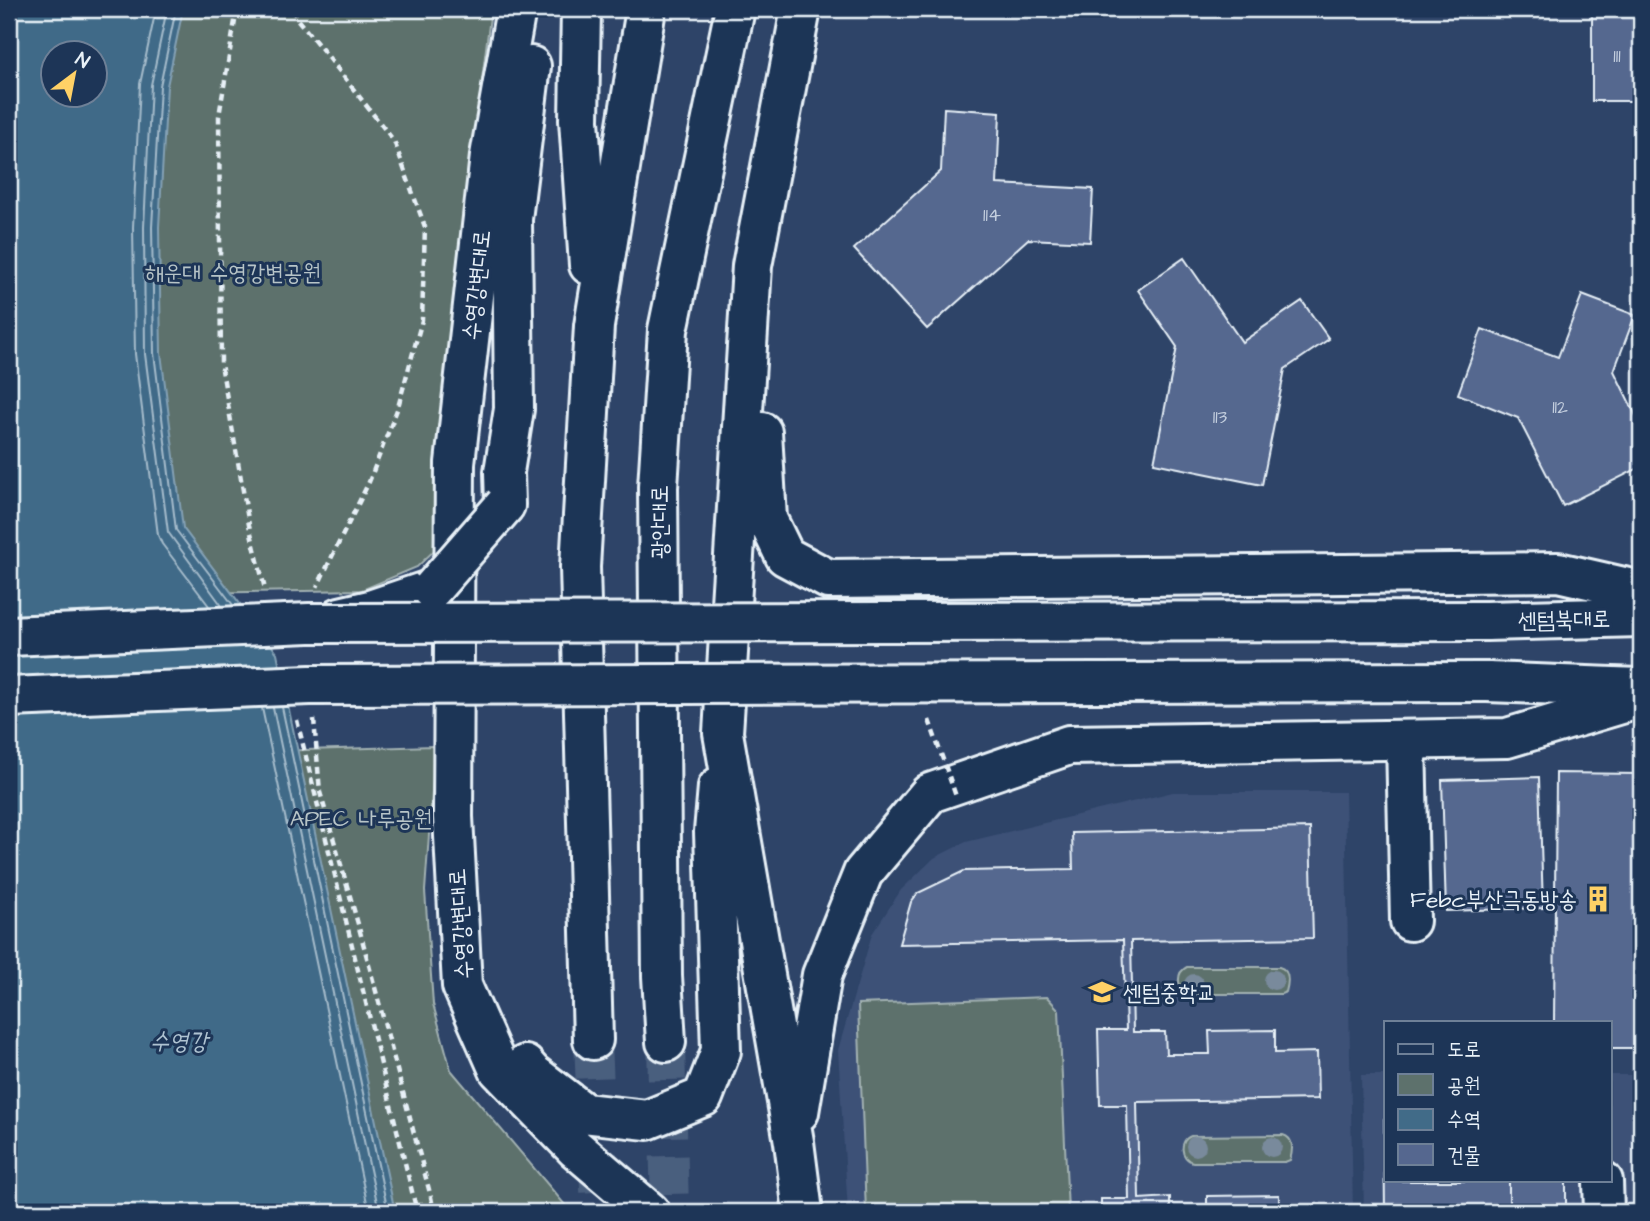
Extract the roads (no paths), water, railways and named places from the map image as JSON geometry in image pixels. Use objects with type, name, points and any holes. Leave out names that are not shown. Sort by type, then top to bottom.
[{"type":"main road","name":"수영강변대로","points":[[516,9],[490,156],[456,463],[453,817],[462,986],[499,1070],[575,1148],[650,1212]]},
{"type":"main road","points":[[9,636],[309,624],[370,610],[432,589],[505,505],[504,472],[514,409],[512,219],[533,46],[542,9]]},
{"type":"main road","points":[[581,9],[579,120],[594,327]]},
{"type":"main road","points":[[593,1040],[580,567],[594,327],[646,9]]},
{"type":"main road","name":"광안대로","points":[[666,1042],[662,976],[658,487],[668,330],[735,9]]},
{"type":"main road","points":[[462,986],[531,1073],[584,1113],[647,1120],[703,1097],[721,1051],[714,832],[723,733],[752,266],[801,9]]},
{"type":"main road","points":[[752,266],[767,519],[785,556],[828,579],[1558,572],[1641,591]]},
{"type":"main road","name":"센텀북대로","points":[[309,624],[1486,621],[1641,617]]},
{"type":"main road","points":[[9,697],[323,685],[1487,682],[1641,688]]},
{"type":"main road","points":[[794,1142],[822,975],[863,873],[930,793],[1069,745],[1507,738],[1641,698]]},
{"type":"main road","points":[[723,733],[794,1142],[803,1212]]},
{"type":"main road","points":[[1406,740],[1410,921]]},
{"type":"main road","points":[[1603,1182],[1604,1212]]},
{"type":"water","name":"수영강","points":[[9,9],[183,9],[167,86],[159,227],[161,353],[183,528],[277,653],[395,1212],[9,1212]]},
{"type":"tunnel","points":[[593,1040],[600,1212]]},
{"type":"tunnel","points":[[666,1042],[670,1212]]},
{"type":"place","name":"Febc부산극동방송","points":[[1598,899]]},
{"type":"place","name":"센텀중학교","points":[[1102,992]]},
{"type":"park label","name":"해운대 수영강변공원","points":[[233,272]]},
{"type":"park label","name":"APEC 나루공원","points":[[361,818]]}]
